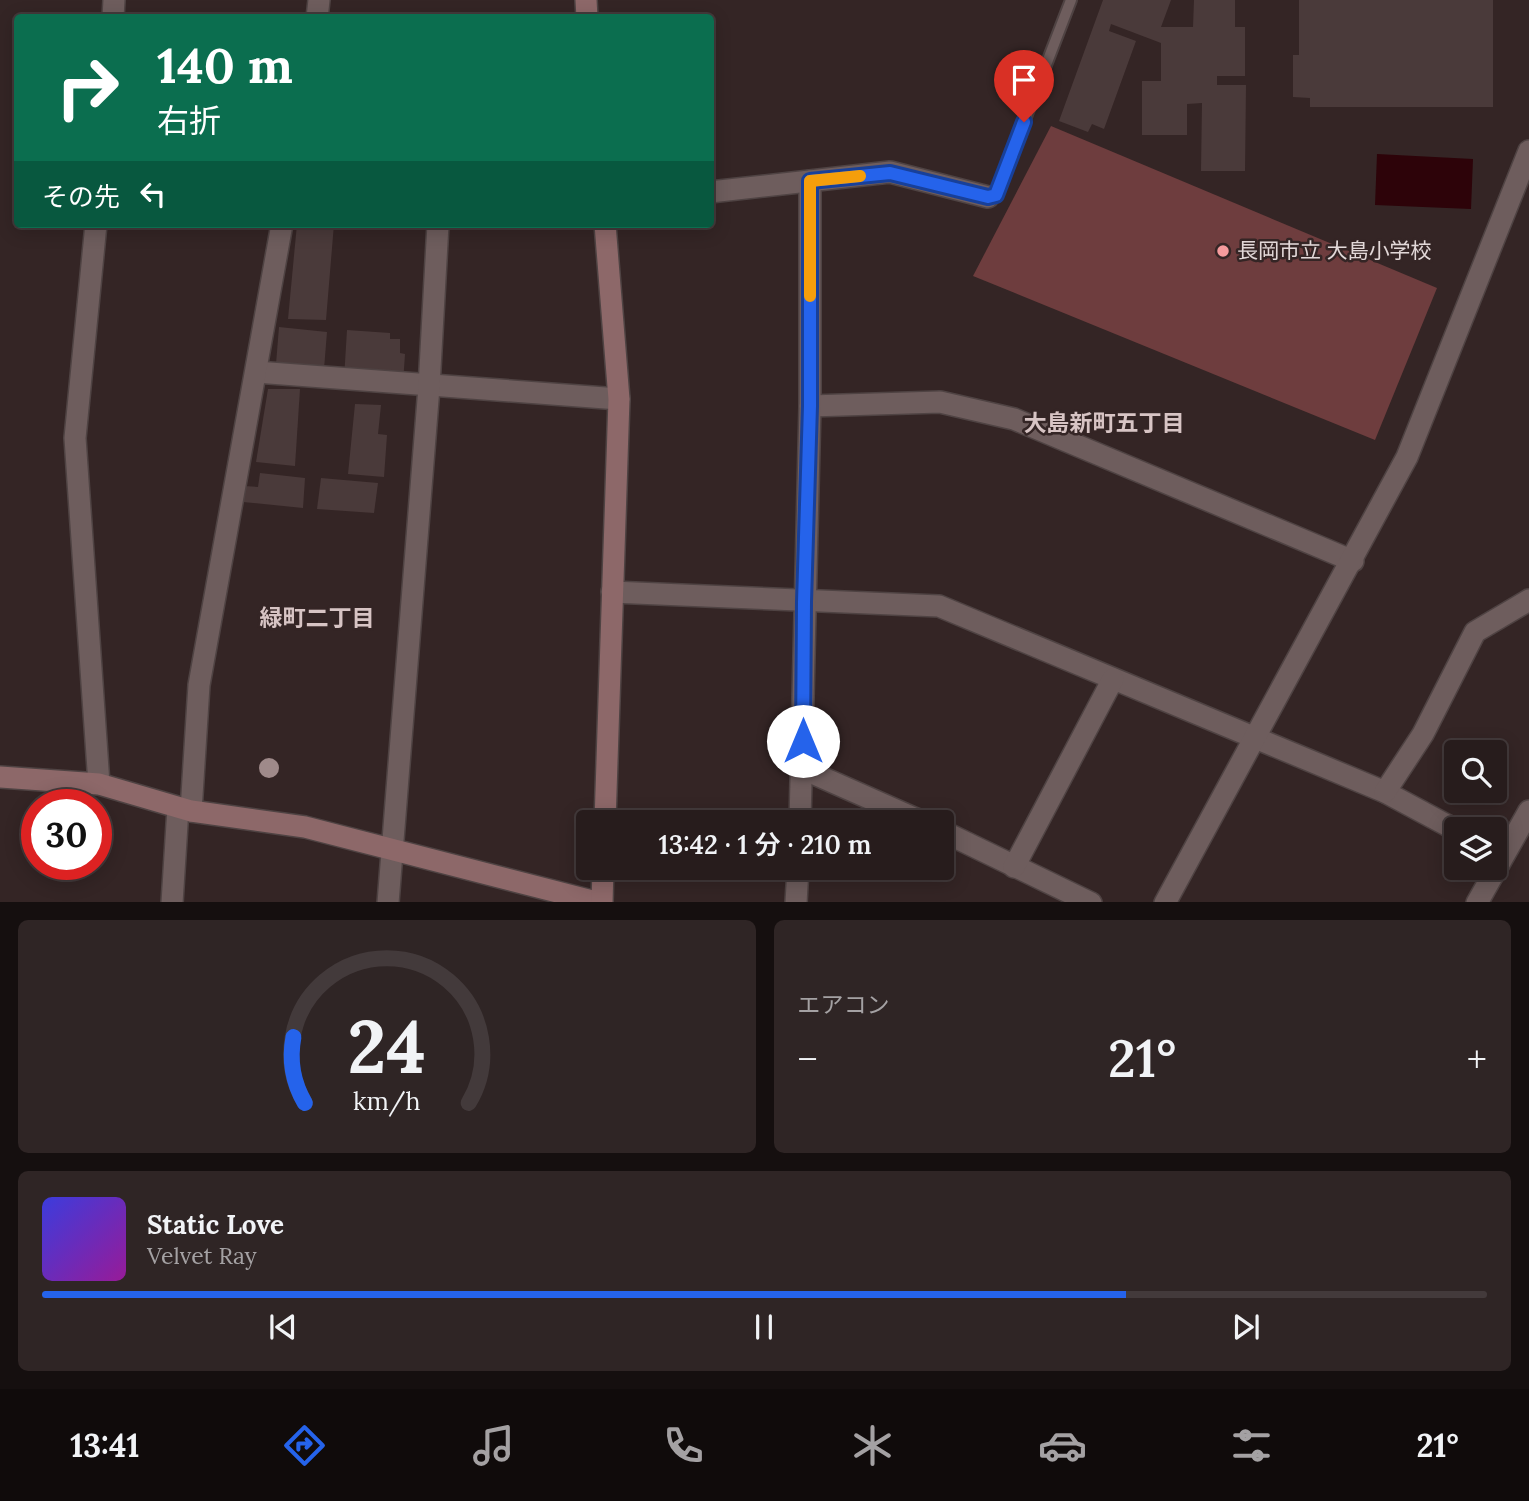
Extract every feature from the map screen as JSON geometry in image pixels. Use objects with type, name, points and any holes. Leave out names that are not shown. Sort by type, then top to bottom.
[{"type":"street","points":[[1165,902],[1353,561],[1407,457],[1529,152]]},
{"type":"street","points":[[714,192],[890,173],[988,197]]},
{"type":"street","points":[[801,810],[810,406],[810,181]]},
{"type":"street","points":[[96,228],[75,438],[99,785]]},
{"type":"street","points":[[172,902],[200,684],[281,228]]},
{"type":"street","points":[[388,902],[429,387],[438,228]]},
{"type":"street","points":[[605,228],[618,399],[605,810]]},
{"type":"street","points":[[256,372],[618,399]]},
{"type":"street","points":[[810,406],[940,402],[1004,416],[1353,561]]},
{"type":"street","points":[[611,592],[939,606],[1385,792],[1444,824]]},
{"type":"street","points":[[1385,792],[1423,734],[1475,632],[1529,600]]},
{"type":"street","points":[[1014,867],[1113,679]]},
{"type":"street","points":[[803,769],[896,810]]},
{"type":"street","points":[[0,777],[99,785],[184,809],[305,827],[601,902],[602,880]]},
{"type":"street","points":[[1507,846],[1529,811]]},
{"type":"street","points":[[954,837],[1091,902]]},
{"type":"street","points":[[796,902],[797,880]]},
{"type":"street","points":[[1477,902],[1488,880]]},
{"type":"lane","points":[[988,197],[996,195],[1071,0]]},
{"type":"shaded area","points":[[1051,126],[1437,288],[1375,440],[973,276]]},
{"type":"shaded area","points":[[1377,154],[1473,159],[1471,209],[1375,205]]},
{"type":"building","points":[[1103,0],[1171,0],[1161,27],[1193,27],[1194,0],[1235,0],[1235,27],[1245,27],[1245,76],[1217,76],[1217,85],[1246,85],[1245,171],[1201,171],[1202,103],[1187,104],[1187,135],[1142,135],[1142,81],[1161,81],[1161,43],[1111,24],[1109,31],[1136,41],[1104,129],[1092,124],[1088,132],[1059,121]]},
{"type":"building","points":[[1299,0],[1493,0],[1493,107],[1310,107],[1310,98],[1293,97],[1293,55],[1299,55]]},
{"type":"building","points":[[297,228],[334,228],[326,320],[288,319]]},
{"type":"building","points":[[279,327],[327,332],[324,369],[276,364]]},
{"type":"building","points":[[347,330],[390,333],[390,339],[400,339],[400,353],[405,354],[403,383],[344,379]]},
{"type":"building","points":[[268,389],[300,389],[295,466],[256,462]]},
{"type":"building","points":[[355,404],[381,405],[378,434],[387,435],[384,477],[348,474]]},
{"type":"building","points":[[260,473],[305,478],[303,508],[243,502],[244,486],[258,487]]},
{"type":"building","points":[[321,478],[378,483],[374,513],[317,509]]},
{"type":"slow traffic","points":[[810,296],[810,181],[860,176]]},
{"type":"place","name":"長岡市立 大島小学校","points":[[1223,251]]},
{"type":"district","name":"大島新町五丁目","points":[[1104,423]]},
{"type":"district","name":"緑町二丁目","points":[[317,618]]},
{"type":"route","points":[[803,741],[810,406],[810,181],[890,173],[988,197],[996,195],[1024,122]]}]
